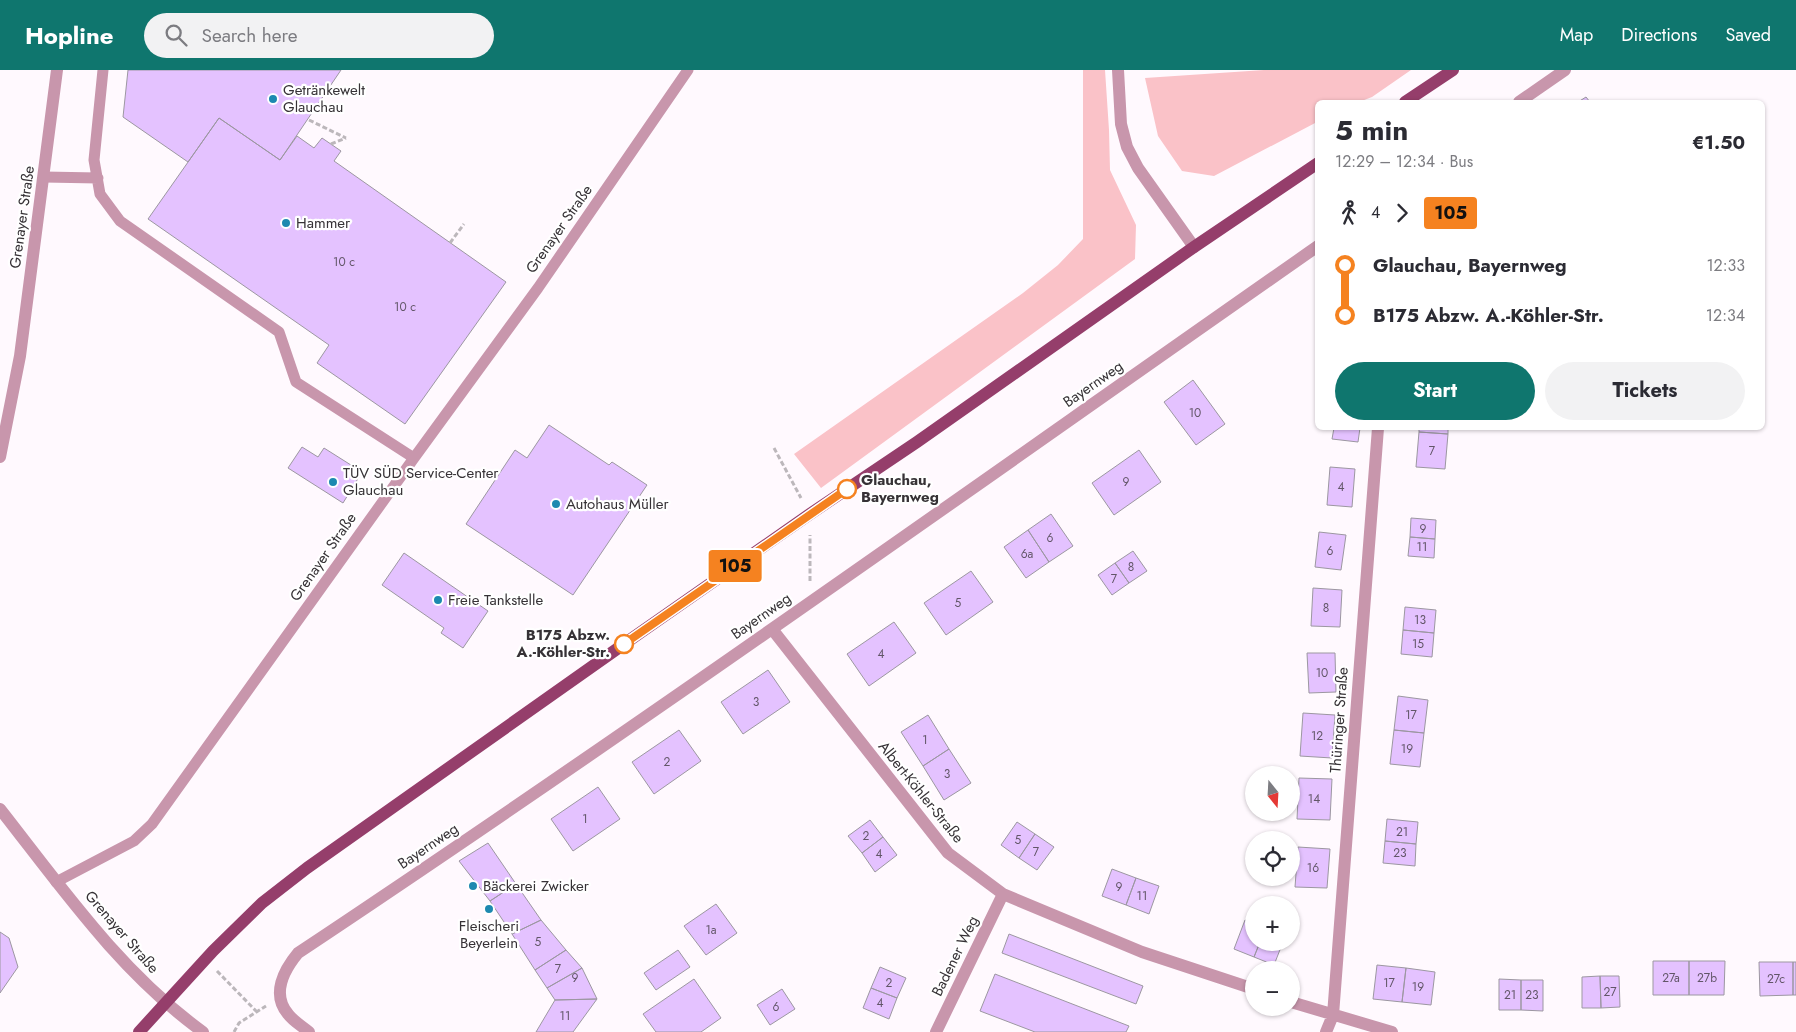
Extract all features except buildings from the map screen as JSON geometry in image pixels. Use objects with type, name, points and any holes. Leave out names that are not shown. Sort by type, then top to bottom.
[{"type":"main road","points":[[1408,100],[1453,70]]},
{"type":"main road","points":[[139,1032],[164,1002],[205,959],[262,903],[307,868],[624,644],[933,431],[1194,247],[1315,165]]},
{"type":"street","name":"Grenayer Straße","points":[[0,457],[20,356],[57,70]]},
{"type":"street","points":[[1118,70],[1121,124],[1127,147],[1138,168],[1194,247]]},
{"type":"street","points":[[1523,100],[1565,70]]},
{"type":"street","name":"Bayernweg","points":[[280,998],[281,982],[287,966],[298,953],[772,629],[1315,248]]},
{"type":"street","name":"Thüringer Straße","points":[[1326,1032],[1333,1016],[1378,430]]},
{"type":"street","name":"Albert-Köhler-Straße","points":[[772,629],[948,853],[1003,894],[1142,952],[1245,986]]},
{"type":"street","name":"Grenayer Straße","points":[[0,809],[56,882],[128,966],[164,1002],[204,1032]]},
{"type":"street","name":"Badener Weg","points":[[936,1032],[1003,894]]},
{"type":"street","points":[[280,998],[287,1013],[309,1032]]},
{"type":"street","points":[[1300,1005],[1392,1032]]},
{"type":"lane","points":[[104,70],[94,160],[100,194],[120,221],[279,332],[296,382],[414,458]]},
{"type":"lane","name":"Grenayer Straße","points":[[56,882],[134,841],[152,824],[538,288],[688,70]]},
{"type":"lane","points":[[44,177],[98,178]]},
{"type":"path","points":[[309,120],[346,138],[331,144]]},
{"type":"path","points":[[450,243],[464,224]]},
{"type":"path","points":[[205,959],[257,1012]]},
{"type":"path","points":[[234,1032],[239,1023],[280,998]]},
{"type":"shaded area","points":[[1083,70],[1105,70],[1110,170],[1136,225],[1135,259],[821,488],[794,454],[1023,293],[1058,265],[1083,239]]},
{"type":"shaded area","points":[[1264,70],[1411,70],[1372,97],[1364,100],[1315,100],[1315,123],[1214,176],[1182,171],[1158,136],[1145,78]]},
{"type":"bus line","name":"105","points":[[624,644],[847,489]]},
{"type":"place","name":"Getränkewelt Glauchau","points":[[273,99]]},
{"type":"place","name":"Hammer","points":[[286,223]]},
{"type":"place","name":"TÜV SÜD Service-Center Glauchau","points":[[333,482]]},
{"type":"place","name":"Glauchau, Bayernweg","points":[[847,489]]},
{"type":"place","name":"Autohaus Müller","points":[[556,504]]},
{"type":"place","name":"Freie Tankstelle","points":[[438,600]]},
{"type":"place","name":"B175 Abzw. A.-Köhler-Str.","points":[[624,644]]},
{"type":"place","name":"Bäckerei Zwicker","points":[[473,886]]},
{"type":"place","name":"Fleischeri Beyerlein","points":[[489,909]]}]
